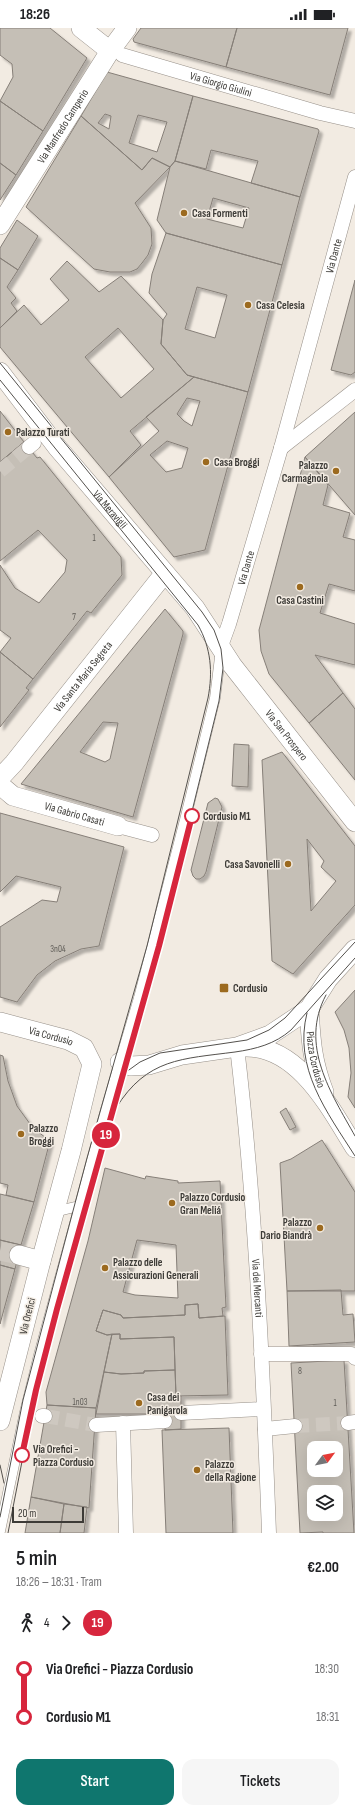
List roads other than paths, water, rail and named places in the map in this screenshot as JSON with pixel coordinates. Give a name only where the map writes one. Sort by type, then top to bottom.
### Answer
[{"type":"street","name":"Via Giorgio Giulini","points":[[81,28],[116,53],[320,113],[355,121]]},
{"type":"street","name":"Via Manfredo Camperio","points":[[0,224],[116,53],[127,28]]},
{"type":"street","name":"Via Dante","points":[[221,646],[229,624],[281,448],[355,177]]},
{"type":"street","name":"Via Meravigli","points":[[0,372],[56,447],[164,574],[195,608],[221,646]]},
{"type":"street","points":[[281,448],[355,390]]},
{"type":"street","name":"Via Santa Maria Segreta","points":[[0,778],[164,574]]},
{"type":"street","name":"Via San Prospero","points":[[221,646],[232,665],[355,822]]},
{"type":"street","name":"Via Gabrio Casati","points":[[0,785],[13,796],[152,835]]},
{"type":"street","points":[[312,1005],[334,972],[355,949]]},
{"type":"street","name":"Piazza Cordusio","points":[[237,1047],[270,1035],[312,1005]]},
{"type":"street","name":"Piazza Cordusio","points":[[312,1005],[312,1051],[315,1068],[326,1097],[340,1123]]},
{"type":"street","name":"Via Cordusio","points":[[0,1022],[68,1040],[84,1048],[92,1064],[72,1151]]},
{"type":"street","name":"Piazza Cordusio","points":[[120,1062],[131,1066],[149,1065],[182,1055],[248,1046],[262,1048],[276,1054],[293,1065],[309,1079],[340,1123]]},
{"type":"street","name":"Via dei Mercanti","points":[[237,1047],[250,1174],[265,1429],[269,1533]]},
{"type":"street","points":[[340,1123],[355,1148]]},
{"type":"street","name":"Via Orefici","points":[[0,1421],[54,1212],[72,1151]]},
{"type":"street","points":[[19,1255],[41,1261]]},
{"type":"street","points":[[261,1354],[351,1354],[355,1358]]},
{"type":"street","points":[[181,1413],[263,1409]]},
{"type":"street","points":[[96,1425],[165,1421]]},
{"type":"street","points":[[123,1424],[126,1533]]},
{"type":"street","points":[[265,1429],[295,1426]]},
{"type":"lane","name":"Via Dante","points":[[120,1062],[149,961],[215,698],[221,646]]},
{"type":"lane","name":"Via Orefici","points":[[0,1531],[25,1412],[79,1206],[120,1062]]},
{"type":"lane","points":[[54,1212],[79,1206]]},
{"type":"tunnel","points":[[0,471],[29,447]]},
{"type":"tunnel","points":[[0,1251],[19,1255]]},
{"type":"tunnel","points":[[45,1416],[96,1425]]},
{"type":"tunnel","points":[[295,1426],[348,1423]]},
{"type":"tram line","points":[[0,363],[202,612],[214,630],[221,649],[223,668],[219,701],[159,946],[84,1208],[36,1390],[8,1533]]},
{"type":"tram line","points":[[0,380],[198,625],[206,642],[210,660],[210,688],[208,698],[147,946],[87,1158],[23,1400],[0,1517]]},
{"type":"tram line","name":"19","points":[[22,1455],[36,1390],[57,1309],[84,1208],[159,946],[192,816]]},
{"type":"tram line","points":[[122,1075],[140,1062],[160,1053],[247,1040],[269,1030],[285,1018],[355,942]]},
{"type":"tram line","points":[[116,1108],[140,1079],[153,1070],[182,1060],[250,1049],[265,1045],[285,1035],[355,958]]},
{"type":"tram line","points":[[326,995],[319,1014],[316,1032],[317,1050],[321,1068],[328,1086],[355,1136]]},
{"type":"tram line","points":[[307,1013],[304,1033],[305,1052],[315,1089],[355,1156]]},
{"type":"tram line","points":[[0,1465],[4,1483]]},
{"type":"place","name":"Casa Formenti","points":[[184,213]]},
{"type":"place","name":"Casa Celesia","points":[[248,305]]},
{"type":"place","name":"Palazzo Turati","points":[[8,432]]},
{"type":"place","name":"Casa Broggi","points":[[206,462]]},
{"type":"place","name":"Palazzo Carmagnola","points":[[336,471]]},
{"type":"place","name":"Casa Castini","points":[[300,587]]},
{"type":"place","name":"Cordusio M1","points":[[192,816]]},
{"type":"place","name":"Casa Savonelli","points":[[288,864]]},
{"type":"place","name":"Cordusio","points":[[224,988]]},
{"type":"place","name":"Palazzo Broggi","points":[[21,1134]]},
{"type":"place","name":"Palazzo Cordusio Gran Meliá","points":[[172,1203]]},
{"type":"place","name":"Palazzo Dario Biandrà","points":[[320,1228]]},
{"type":"place","name":"Palazzo delle Assicurazioni Generali","points":[[105,1268]]},
{"type":"place","name":"Casa dei Panigarola","points":[[139,1403]]},
{"type":"place","name":"Via Orefici - Piazza Cordusio","points":[[22,1455]]},
{"type":"place","name":"Palazzo della Ragione","points":[[197,1470]]}]
